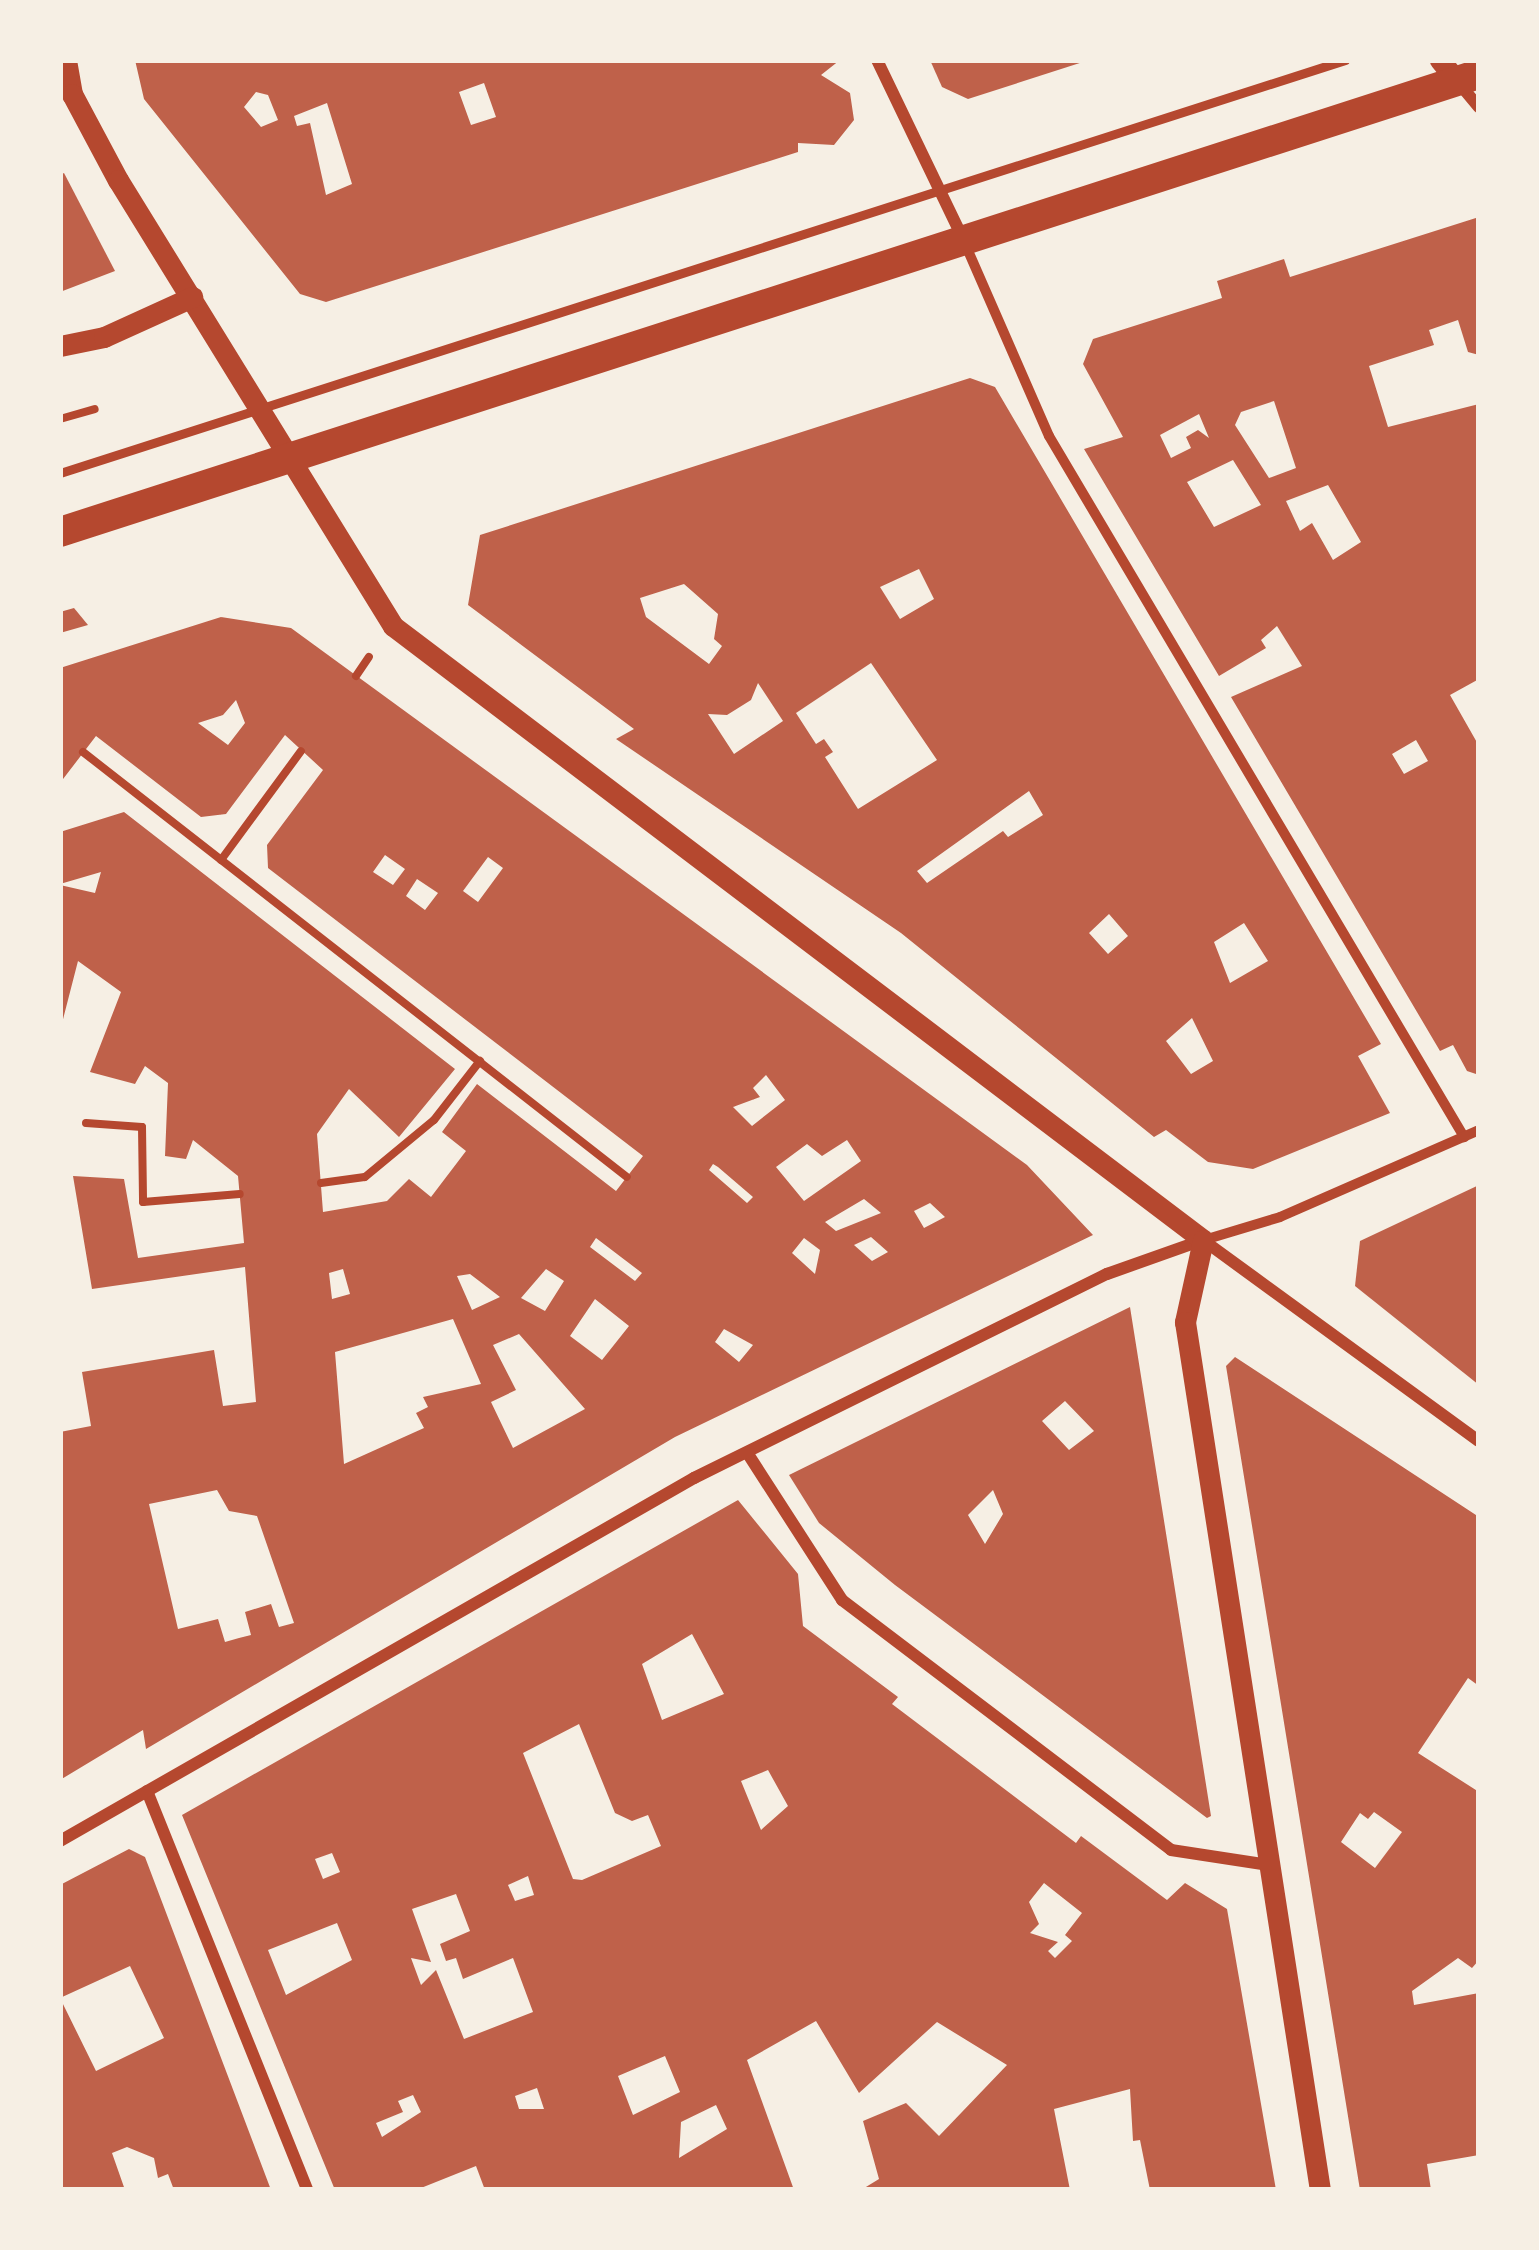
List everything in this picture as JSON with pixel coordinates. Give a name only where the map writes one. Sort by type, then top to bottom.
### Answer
[{"type":"main road","points":[[60,532],[965,243],[1459,72]]},
{"type":"street","points":[[67,60],[66,87],[258,411],[393,626],[442,670],[1479,1441]]},
{"type":"street","points":[[878,60],[1049,436],[1464,1137]]},
{"type":"street","points":[[1459,72],[1479,107]]},
{"type":"street","points":[[60,346],[104,337],[192,296]]},
{"type":"street","points":[[60,1841],[748,1454],[1107,1274],[1280,1216],[1479,1130]]},
{"type":"street","points":[[1203,1240],[1185,1322],[1320,2190]]},
{"type":"street","points":[[748,1454],[842,1600],[1171,1850],[1269,1865]]},
{"type":"street","points":[[146,1791],[307,2190]]},
{"type":"lane","points":[[60,473],[1345,60]]},
{"type":"path","points":[[60,419],[94,409]]},
{"type":"path","points":[[221,860],[301,751]]},
{"type":"path","points":[[83,752],[627,1177]]},
{"type":"path","points":[[320,1183],[365,1177],[434,1120],[480,1061]]},
{"type":"path","points":[[86,1124],[142,1127],[143,1202],[240,1194]]},
{"type":"building","points":[[135,60],[840,60],[821,75],[850,93],[854,120],[834,145],[798,143],[798,152],[326,302],[300,294],[144,99]],"holes":[[[484,83],[496,117],[471,125],[459,92]],[[256,92],[268,95],[278,120],[261,127],[244,107]],[[327,103],[352,184],[326,195],[310,123],[297,126],[294,116]]]},
{"type":"building","points":[[930,60],[1086,61],[968,99],[942,87]]},
{"type":"building","points":[[64,173],[115,271],[60,292],[60,175]]},
{"type":"building","points":[[1479,217],[1479,355],[1468,352],[1458,320],[1429,330],[1434,345],[1369,366],[1388,427],[1479,404],[1479,679],[1450,695],[1479,746],[1479,1075],[1467,1071],[1453,1045],[1440,1051],[1231,697],[1302,666],[1277,626],[1261,640],[1266,648],[1219,676],[1084,449],[1123,437],[1083,364],[1093,339],[1222,298],[1217,281],[1284,259],[1290,277]],"holes":[[[1274,401],[1296,468],[1269,478],[1235,425],[1241,412]],[[1199,414],[1209,438],[1198,430],[1186,437],[1191,448],[1171,458],[1160,435]],[[1233,460],[1261,505],[1214,527],[1187,482]],[[1328,485],[1361,542],[1333,560],[1312,523],[1300,531],[1286,501]],[[1416,740],[1428,761],[1404,774],[1392,754]]]},
{"type":"building","points":[[970,378],[995,387],[1381,1044],[1358,1056],[1390,1113],[1253,1169],[1208,1162],[1166,1130],[1154,1137],[901,933],[616,739],[634,729],[468,605],[480,535]],"holes":[[[919,569],[934,599],[900,619],[880,587]],[[684,584],[718,614],[714,639],[722,646],[709,664],[646,617],[640,598]],[[871,663],[937,760],[858,809],[825,757],[833,752],[824,739],[816,744],[796,713]],[[758,683],[783,721],[734,754],[708,714],[727,715],[751,700]],[[1029,791],[1043,815],[1008,837],[1003,831],[927,883],[917,871]],[[1109,914],[1128,936],[1108,954],[1089,933]],[[1244,923],[1268,961],[1230,983],[1214,942]],[[1192,1018],[1213,1061],[1191,1074],[1166,1041]]]},
{"type":"building","points":[[74,608],[88,625],[60,633],[60,612]]},
{"type":"building","points":[[221,617],[291,628],[1027,1165],[1093,1235],[675,1437],[146,1749],[143,1730],[60,1780],[60,1432],[91,1426],[82,1372],[214,1350],[223,1406],[256,1402],[245,1267],[92,1289],[73,1176],[124,1179],[138,1258],[244,1243],[238,1176],[193,1140],[186,1159],[165,1156],[168,1083],[145,1066],[135,1084],[90,1072],[121,992],[78,961],[60,1031],[60,885],[95,893],[101,872],[60,884],[60,832],[124,812],[455,1069],[399,1137],[349,1089],[317,1134],[323,1212],[387,1201],[409,1179],[431,1197],[466,1151],[442,1132],[477,1084],[616,1191],[643,1156],[268,868],[267,845],[323,770],[285,735],[226,814],[201,817],[96,736],[60,783],[60,668]],"holes":[[[236,700],[245,723],[228,745],[198,723],[223,715]],[[385,855],[405,869],[393,885],[373,872]],[[488,857],[503,868],[478,902],[463,891]],[[417,879],[438,893],[425,910],[406,896]],[[766,1075],[785,1100],[752,1126],[733,1107],[760,1097],[753,1088]],[[847,1140],[861,1161],[804,1201],[776,1167],[807,1144],[822,1156]],[[713,1164],[753,1197],[747,1203],[709,1170]],[[864,1199],[881,1213],[836,1231],[825,1222]],[[930,1203],[945,1217],[924,1228],[914,1211]],[[871,1237],[888,1252],[872,1261],[854,1245]],[[596,1238],[642,1273],[635,1281],[590,1247]],[[804,1238],[820,1250],[815,1274],[792,1253]],[[343,1269],[350,1294],[332,1299],[329,1273]],[[546,1269],[564,1281],[545,1311],[521,1298]],[[470,1274],[500,1297],[472,1310],[457,1276]],[[595,1299],[629,1326],[602,1360],[570,1336]],[[453,1319],[481,1384],[423,1397],[428,1407],[416,1413],[424,1428],[344,1464],[335,1352]],[[724,1329],[753,1345],[739,1362],[715,1342]],[[519,1334],[585,1409],[513,1448],[491,1402],[516,1390],[493,1345]],[[217,1490],[229,1511],[257,1516],[294,1623],[279,1627],[271,1604],[245,1612],[251,1635],[225,1642],[218,1619],[178,1629],[149,1504]]]},
{"type":"building","points":[[1479,1185],[1479,1385],[1355,1286],[1360,1241]]},
{"type":"building","points":[[1130,1307],[1211,1816],[1207,1818],[895,1585],[819,1523],[789,1475]],"holes":[[[1065,1401],[1094,1431],[1069,1450],[1042,1421]],[[993,1490],[1003,1514],[985,1544],[968,1515]]]},
{"type":"building","points":[[1235,1357],[1479,1517],[1479,1686],[1468,1678],[1418,1753],[1479,1792],[1479,1960],[1472,1968],[1458,1958],[1412,1991],[1414,2005],[1479,1993],[1479,2155],[1427,2164],[1431,2190],[1360,2190],[1226,1366]],"holes":[[[1374,1812],[1402,1832],[1375,1868],[1341,1842],[1360,1813],[1368,1819]]]},
{"type":"building","points":[[738,1500],[798,1574],[803,1626],[898,1697],[892,1704],[1076,1843],[1081,1836],[1167,1900],[1185,1883],[1227,1909],[1276,2190],[1150,2190],[1140,2140],[1133,2141],[1130,2089],[1054,2109],[1070,2190],[861,2190],[879,2179],[863,2121],[906,2103],[939,2136],[1007,2065],[937,2022],[859,2093],[816,2021],[747,2060],[794,2190],[485,2190],[476,2166],[416,2190],[335,2190],[182,1815]],"holes":[[[692,1634],[724,1694],[662,1720],[642,1664]],[[579,1724],[615,1813],[632,1821],[648,1815],[661,1846],[582,1880],[573,1879],[523,1753]],[[768,1770],[788,1806],[761,1830],[741,1781]],[[332,1853],[340,1872],[323,1879],[315,1859]],[[528,1876],[534,1895],[515,1901],[508,1885]],[[1044,1883],[1082,1913],[1065,1935],[1072,1941],[1055,1958],[1048,1951],[1058,1942],[1030,1933],[1039,1924],[1029,1902]],[[456,1894],[470,1931],[440,1944],[446,1961],[456,1958],[463,1979],[513,1958],[533,2012],[464,2039],[436,1970],[421,1985],[411,1958],[431,1962],[412,1909]],[[337,1923],[352,1960],[286,1995],[268,1950]],[[665,2056],[680,2092],[633,2115],[618,2076]],[[537,2088],[544,2109],[519,2109],[515,2096]],[[413,2095],[421,2112],[382,2137],[376,2123],[403,2112],[398,2101]],[[716,2105],[727,2129],[679,2158],[681,2122]]]},
{"type":"building","points":[[129,1849],[145,1857],[271,2190],[174,2190],[168,2174],[158,2178],[154,2158],[127,2147],[112,2153],[125,2190],[60,2190],[60,1885]],"holes":[[[130,1966],[164,2038],[96,2071],[60,1998]]]}]
